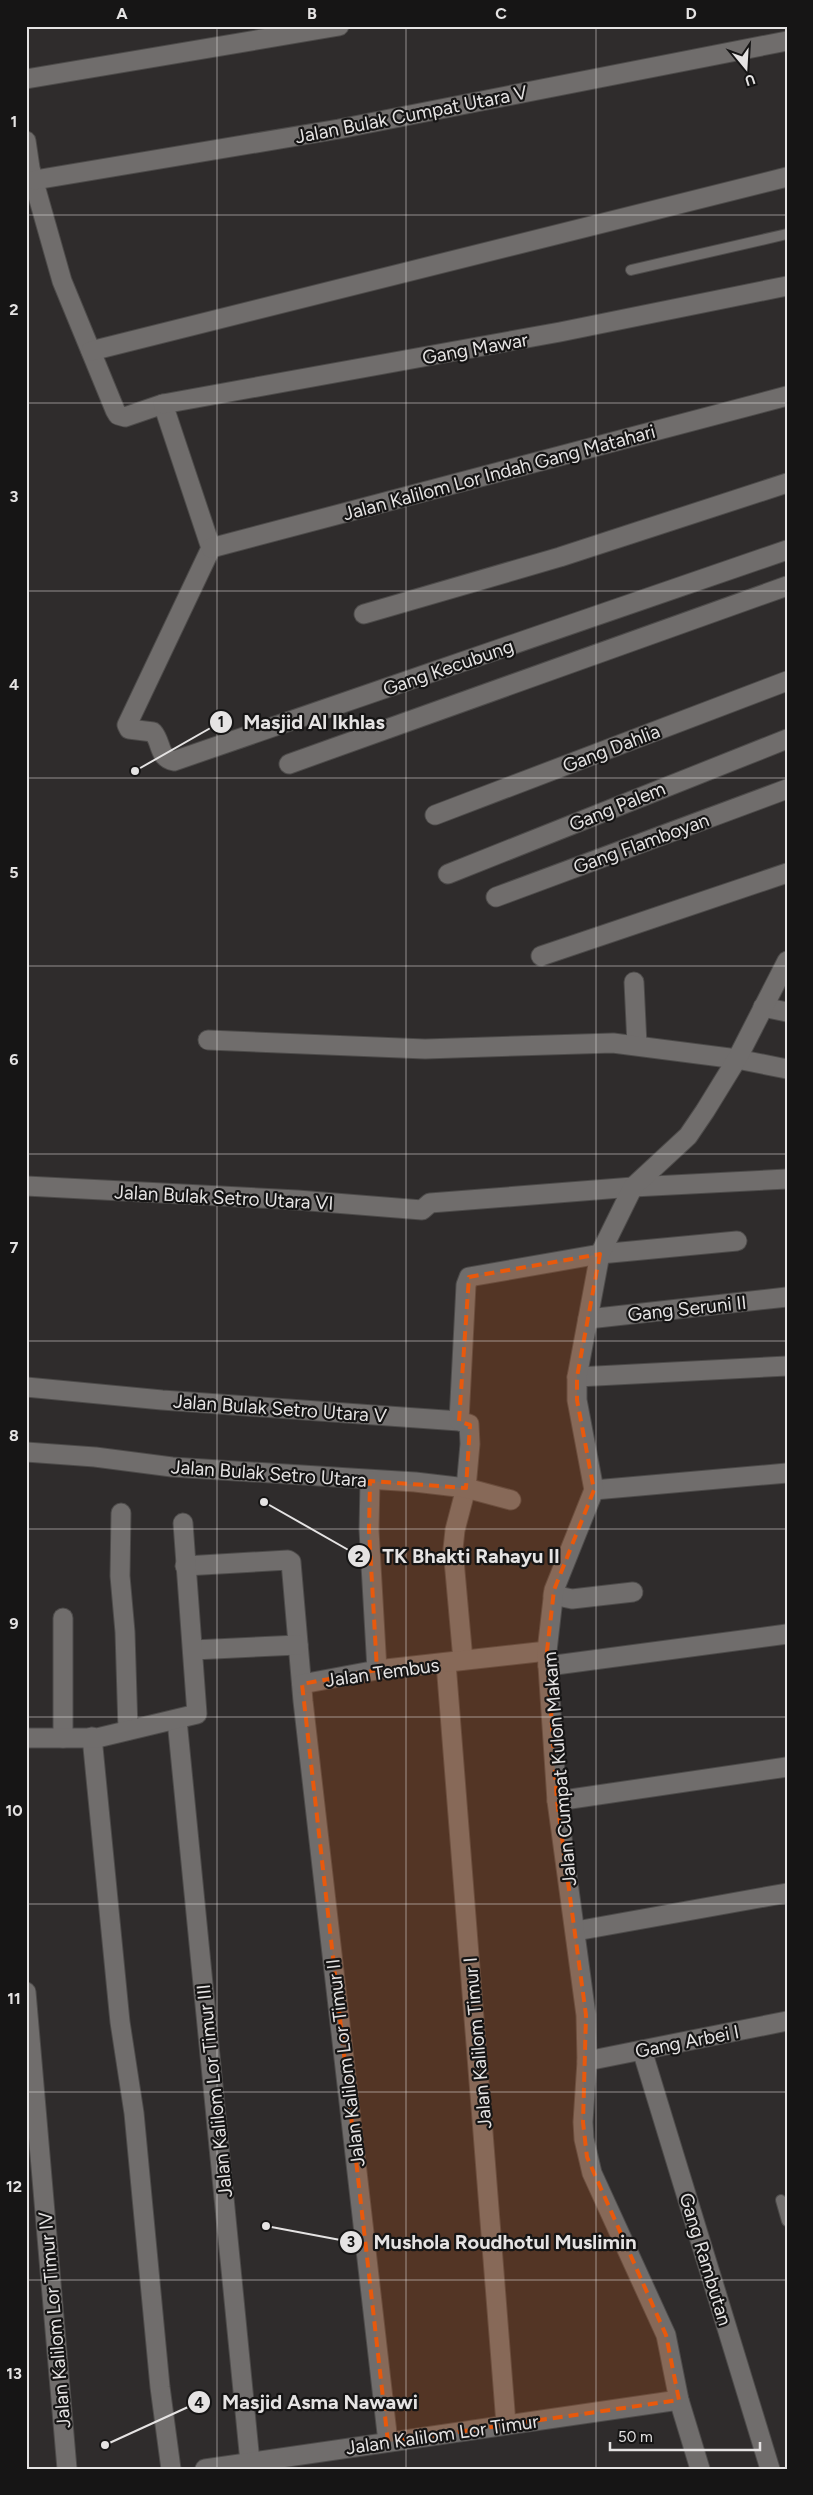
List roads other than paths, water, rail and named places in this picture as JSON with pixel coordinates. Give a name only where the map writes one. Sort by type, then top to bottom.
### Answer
[{"type":"street","points":[[26,79],[339,26]]},
{"type":"street","name":"Jalan Bulak Cumpat Utara V","points":[[35,180],[339,129],[787,41]]},
{"type":"street","points":[[26,141],[30,168],[35,180],[62,282],[90,351],[787,177]]},
{"type":"street","name":"Gang Mawar","points":[[90,351],[118,415],[125,417],[163,404],[560,332],[787,286]]},
{"type":"street","name":"Jalan Kalilom Lor Indah Gang Matahari","points":[[211,548],[787,396]]},
{"type":"street","points":[[163,404],[211,548]]},
{"type":"street","points":[[364,614],[560,557],[787,483]]},
{"type":"street","name":"Gang Kecubung","points":[[211,548],[127,725],[129,729],[153,732],[162,754],[167,760],[174,762],[787,550]]},
{"type":"street","points":[[288,764],[787,586]]},
{"type":"street","name":"Gang Dahlia","points":[[435,815],[787,681]]},
{"type":"street","name":"Gang Palem","points":[[448,874],[787,738]]},
{"type":"street","name":"Gang Flamboyan","points":[[496,897],[787,789]]},
{"type":"street","points":[[541,956],[787,873]]},
{"type":"street","points":[[787,961],[738,1059],[688,1136],[633,1187],[600,1254],[577,1377],[577,1400],[594,1490],[787,1473]]},
{"type":"street","points":[[634,982],[636,1045]]},
{"type":"street","points":[[764,1007],[787,1012]]},
{"type":"street","points":[[208,1040],[425,1049],[613,1043],[738,1059],[787,1069]]},
{"type":"street","name":"Jalan Bulak Setro Utara VI","points":[[26,1186],[426,1207],[633,1187],[787,1179]]},
{"type":"street","points":[[466,1488],[470,1428],[468,1424],[459,1421],[466,1285],[469,1277],[600,1254],[738,1241]]},
{"type":"street","name":"Gang Seruni II","points":[[588,1319],[787,1296]]},
{"type":"street","points":[[577,1377],[787,1366]]},
{"type":"street","name":"Jalan Bulak Setro Utara V","points":[[26,1387],[162,1400],[459,1421]]},
{"type":"street","name":"Jalan Bulak Setro Utara","points":[[26,1452],[95,1457],[172,1467],[415,1482],[466,1488],[511,1500]]},
{"type":"street","points":[[370,1480],[369,1530],[377,1670]]},
{"type":"street","name":"Jalan Kalilom Timur I","points":[[466,1488],[455,1530],[453,1549],[454,1661],[506,2424]]},
{"type":"street","name":"Jalan Cumpat Kulon Makam","points":[[594,1490],[553,1595],[548,1658],[557,1801],[586,2014],[588,2061],[583,2122],[589,2165],[666,2335],[679,2400],[700,2469]]},
{"type":"street","points":[[121,1513],[120,1576],[125,1632],[128,1730]]},
{"type":"street","points":[[26,1738],[114,1735],[197,1714],[183,1523]]},
{"type":"street","name":"Jalan Kalilom Lor Timur II","points":[[185,1566],[290,1561],[302,1684],[388,2442]]},
{"type":"street","points":[[553,1595],[572,1599],[633,1592]]},
{"type":"street","points":[[63,1618],[63,1738]]},
{"type":"street","name":"Jalan Tembus","points":[[302,1684],[377,1670],[454,1661],[548,1658],[787,1634]]},
{"type":"street","points":[[193,1650],[298,1645]]},
{"type":"street","name":"Jalan Kalilom Lor Timur III","points":[[177,1720],[250,2462]]},
{"type":"street","points":[[92,1737],[120,2022],[134,2114],[160,2387],[171,2469]]},
{"type":"street","points":[[557,1801],[787,1767]]},
{"type":"street","points":[[576,1931],[787,1894]]},
{"type":"street","name":"Jalan Kalilom Lor Timur IV","points":[[26,1992],[67,2469]]},
{"type":"street","name":"Gang Arbei I","points":[[588,2061],[787,2021]]},
{"type":"street","name":"Gang Rambutan","points":[[642,2050],[770,2469]]},
{"type":"street","name":"Jalan Kalilom Lor Timur","points":[[206,2469],[679,2400]]},
{"type":"lane","points":[[631,270],[787,234]]},
{"type":"lane","points":[[780,2200],[787,2221]]},
{"type":"place","name":"Masjid Al Ikhlas","points":[[135,771]]},
{"type":"place","name":"TK Bhakti Rahayu II","points":[[264,1502]]},
{"type":"place","name":"Mushola Roudhotul Muslimin","points":[[266,2226]]},
{"type":"place","name":"Masjid Asma Nawawi","points":[[105,2445]]}]
